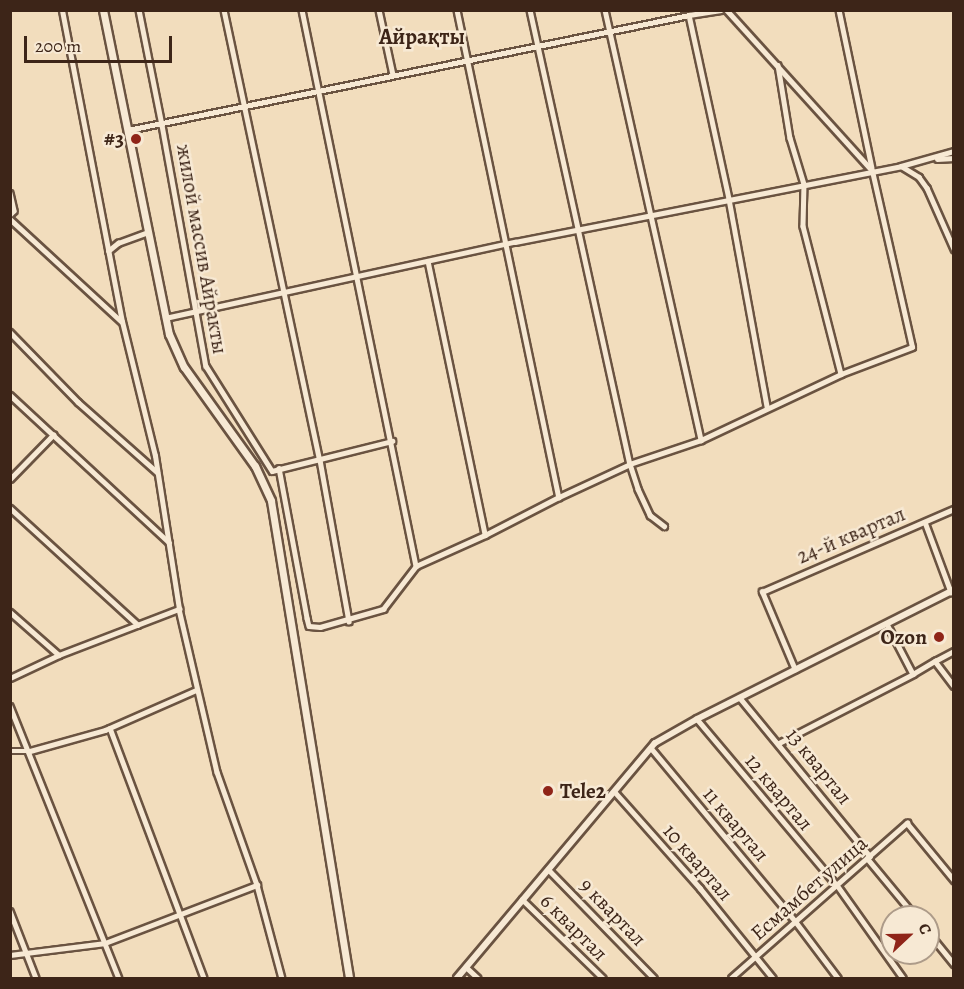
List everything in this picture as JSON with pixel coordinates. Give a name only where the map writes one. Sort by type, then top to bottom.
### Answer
[{"type":"main road","points":[[104,10],[169,334],[184,367],[260,478],[271,501],[349,978]]},
{"type":"street","points":[[62,10],[122,322],[142,399],[157,472],[179,609],[196,690],[217,772],[256,885],[282,978]]},
{"type":"street","name":"жилой массив Айракты","points":[[139,10],[206,366],[272,471]]},
{"type":"street","points":[[224,10],[320,460],[349,621]]},
{"type":"street","points":[[302,10],[416,566]]},
{"type":"street","points":[[379,10],[393,75]]},
{"type":"street","points":[[457,10],[559,497]]},
{"type":"street","points":[[530,10],[630,464],[650,515],[664,526]]},
{"type":"street","points":[[605,10],[701,440]]},
{"type":"street","points":[[128,130],[162,125],[537,45],[610,33],[721,10]]},
{"type":"street","points":[[726,10],[872,171]]},
{"type":"street","points":[[279,468],[309,626],[320,627],[349,621],[383,609],[416,566],[485,535],[559,497],[630,464],[701,440],[841,374],[912,347],[872,171],[839,10]]},
{"type":"street","points":[[689,15],[729,200],[767,407]]},
{"type":"street","points":[[778,65],[790,138],[804,184],[803,226],[841,374]]},
{"type":"street","points":[[165,318],[506,244],[901,166],[954,151]]},
{"type":"street","points":[[931,159],[954,158]]},
{"type":"street","points":[[901,166],[919,177],[927,188],[954,249]]},
{"type":"street","points":[[10,193],[14,211],[10,217],[122,322]]},
{"type":"street","points":[[108,251],[118,243],[148,232]]},
{"type":"street","points":[[428,261],[485,535]]},
{"type":"street","points":[[10,332],[78,402],[157,472]]},
{"type":"street","points":[[10,395],[169,542]]},
{"type":"street","points":[[10,479],[52,435]]},
{"type":"street","points":[[260,478],[279,468],[392,441]]},
{"type":"street","points":[[10,508],[138,625]]},
{"type":"street","name":"24-й квартал","points":[[795,670],[762,592],[954,509]]},
{"type":"street","points":[[457,978],[613,790],[651,748],[697,719],[952,591],[925,522]]},
{"type":"street","points":[[10,678],[59,655],[179,609]]},
{"type":"street","points":[[10,612],[59,655]]},
{"type":"street","points":[[887,624],[913,674]]},
{"type":"street","points":[[779,743],[954,651]]},
{"type":"street","points":[[934,661],[954,686]]},
{"type":"street","points":[[10,751],[30,751],[110,728],[196,690]]},
{"type":"street","name":"13 квартал","points":[[740,698],[779,743],[907,905]]},
{"type":"street","points":[[10,706],[30,751],[119,978]]},
{"type":"street","name":"12 квартал","points":[[697,719],[837,885],[903,978]]},
{"type":"street","points":[[110,728],[204,978]]},
{"type":"street","name":"11 квартал","points":[[651,748],[796,922],[838,978]]},
{"type":"street","name":"10 квартал","points":[[613,790],[700,888],[773,978]]},
{"type":"street","name":"Есмамбет улица","points":[[731,978],[907,823],[954,880]]},
{"type":"street","name":"9 квартал","points":[[548,869],[654,978]]},
{"type":"street","points":[[10,955],[105,942],[256,885]]},
{"type":"street","name":"6 квартал","points":[[522,899],[603,978]]},
{"type":"street","points":[[10,911],[36,978]]},
{"type":"street","points":[[940,947],[954,964]]},
{"type":"street","points":[[466,967],[478,978]]},
{"type":"place","name":"#3","points":[[136,139]]},
{"type":"place","name":"Ozon","points":[[939,637]]},
{"type":"place","name":"Tele2","points":[[548,791]]},
{"type":"district","name":"Айрақты","points":[[422,38]]}]
